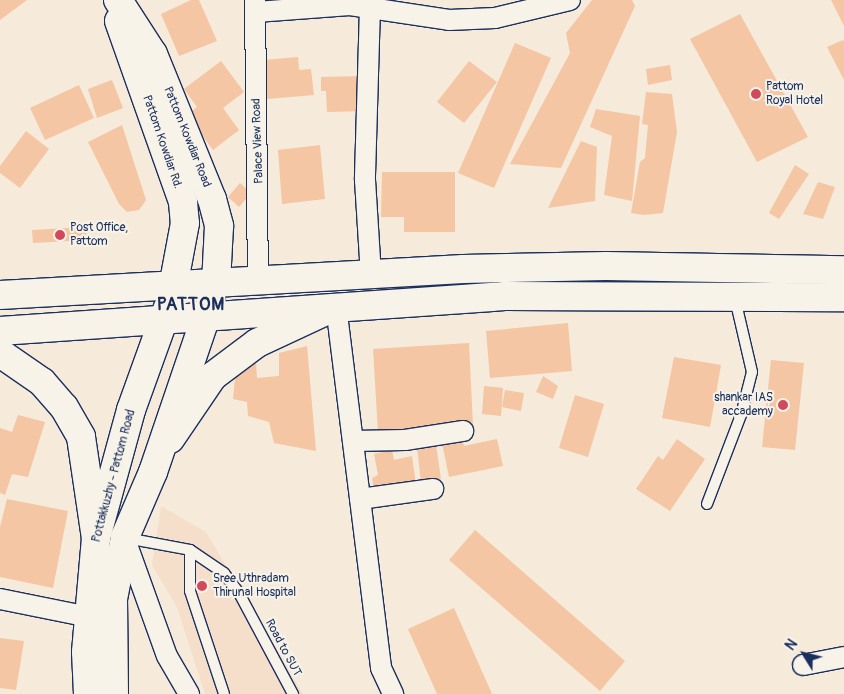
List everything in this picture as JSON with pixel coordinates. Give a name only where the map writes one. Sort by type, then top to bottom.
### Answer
[{"type":"main road","name":"Pattom Kowdiar Rd.","points":[[112,0],[183,202],[185,223],[173,287]]},
{"type":"main road","name":"Pattom Kowdiar Road","points":[[118,0],[154,54],[212,199],[219,226],[216,284],[153,472]]},
{"type":"main road","points":[[0,295],[371,275],[606,266],[844,270]]},
{"type":"main road","points":[[163,323],[173,287]]},
{"type":"main road","points":[[0,331],[163,323],[336,306],[505,296],[844,297]]},
{"type":"main road","points":[[114,694],[113,598],[124,537],[177,424],[213,376],[257,342],[336,306]]},
{"type":"main road","name":"Pottakkuzhy - Pattom Road","points":[[88,694],[89,617],[96,538],[131,410],[163,323]]},
{"type":"main road","points":[[0,352],[42,382],[64,407],[80,437],[96,538]]},
{"type":"street","points":[[255,6],[314,5],[370,7],[449,20],[486,19],[570,0]]},
{"type":"street","name":"Palace View Road","points":[[255,6],[258,282]]},
{"type":"street","points":[[370,7],[365,180],[371,275]]},
{"type":"street","points":[[336,306],[381,668],[393,694]]},
{"type":"street","points":[[353,441],[405,440],[463,431]]},
{"type":"street","points":[[360,499],[433,489]]},
{"type":"street","points":[[124,537],[167,656],[189,694]]},
{"type":"street","points":[[0,599],[89,617]]},
{"type":"street","points":[[803,664],[844,657]]},
{"type":"lane","points":[[707,504],[741,415],[752,372],[735,296]]},
{"type":"lane","points":[[124,537],[190,550],[190,591],[224,694]]},
{"type":"lane","name":"Road to SUT","points":[[190,550],[224,574],[239,593],[293,694]]},
{"type":"shaded area","name":"Sree Uthradam Thirunal Hospital","points":[[161,506],[206,532],[303,694],[205,694],[177,607],[152,565]]},
{"type":"building","points":[[0,0],[27,0],[0,20]]},
{"type":"building","points":[[191,0],[199,0],[217,41],[179,56],[161,14]]},
{"type":"building","points":[[592,0],[632,0],[635,6],[561,168],[510,164],[570,53],[566,33]]},
{"type":"building","points":[[831,0],[844,0],[844,26]]},
{"type":"building","name":"Pattom Royal Hotel","points":[[740,14],[808,137],[757,162],[690,39]]},
{"type":"building","points":[[843,40],[844,42],[844,80],[827,47]]},
{"type":"building","points":[[515,43],[551,58],[494,188],[458,173]]},
{"type":"building","points":[[298,57],[299,70],[311,69],[314,95],[267,99],[264,60]]},
{"type":"building","points":[[221,61],[244,92],[223,108],[239,130],[213,150],[187,115],[197,107],[184,89]]},
{"type":"building","points":[[469,61],[497,82],[464,123],[437,102]]},
{"type":"building","points":[[670,65],[672,80],[648,85],[646,69]]},
{"type":"building","points":[[365,76],[366,111],[327,112],[326,91],[321,91],[321,77]]},
{"type":"building","points":[[112,80],[123,108],[97,118],[88,89]]},
{"type":"building","points":[[79,85],[94,118],[45,140],[30,108]]},
{"type":"building","points":[[646,92],[672,94],[677,132],[663,213],[644,215],[631,213],[640,162],[645,158],[648,125],[642,124]]},
{"type":"building","points":[[596,109],[640,116],[632,201],[604,195],[612,136],[590,127]]},
{"type":"building","points":[[122,125],[146,200],[139,210],[127,212],[119,204],[88,142]]},
{"type":"building","points":[[26,131],[49,149],[20,188],[0,173],[0,166]]},
{"type":"building","points":[[581,141],[597,147],[595,201],[548,208]]},
{"type":"building","points":[[320,145],[325,199],[282,204],[278,150]]},
{"type":"building","points":[[795,165],[809,174],[779,219],[769,213]]},
{"type":"building","points":[[382,172],[455,172],[455,232],[404,232],[404,217],[381,217]]},
{"type":"building","points":[[818,182],[835,187],[823,219],[803,214]]},
{"type":"building","points":[[240,183],[251,193],[239,207],[228,197]]},
{"type":"building","name":"Post Office, Pattom","points":[[86,227],[87,240],[33,243],[32,230]]},
{"type":"building","points":[[568,323],[572,371],[490,378],[486,331]]},
{"type":"building","points":[[469,343],[473,426],[378,432],[373,349]]},
{"type":"building","points":[[307,346],[316,451],[274,443],[269,422],[248,416],[247,402],[233,399],[236,369],[256,363],[257,378],[279,376],[279,353]]},
{"type":"building","points":[[674,357],[721,365],[710,427],[662,418]]},
{"type":"building","name":"shankar IAS accademy","points":[[771,360],[804,363],[795,450],[762,447]]},
{"type":"building","points":[[543,376],[558,386],[553,399],[536,392]]},
{"type":"building","points":[[484,386],[503,388],[501,416],[482,414]]},
{"type":"building","points":[[505,390],[524,393],[521,411],[502,407]]},
{"type":"building","points":[[575,395],[604,404],[588,457],[559,448]]},
{"type":"building","points":[[18,415],[45,422],[28,477],[12,474],[5,495],[0,493],[0,428],[12,432]]},
{"type":"building","points":[[462,438],[464,446],[497,439],[503,466],[449,477],[442,443]]},
{"type":"building","points":[[677,439],[705,459],[670,511],[636,489],[658,456],[663,460]]},
{"type":"building","points":[[436,445],[441,479],[421,482],[417,447]]},
{"type":"building","points":[[392,450],[394,460],[412,456],[416,484],[374,490],[372,478],[378,475],[374,454]]},
{"type":"building","points":[[7,499],[68,511],[53,588],[0,577],[0,527]]},
{"type":"building","points":[[475,530],[625,661],[600,691],[449,560]]},
{"type":"building","points":[[454,608],[492,694],[437,694],[408,629]]},
{"type":"building","points":[[0,638],[24,641],[16,690],[0,688]]},
{"type":"place","name":"Pattom Royal Hotel","points":[[756,94]]},
{"type":"place","name":"Post Office, Pattom","points":[[60,235]]},
{"type":"place","name":"shankar IAS accademy","points":[[783,405]]},
{"type":"place","name":"Sree Uthradam Thirunal Hospital","points":[[202,586]]},
{"type":"district","name":"PATTOM","points":[[191,305]]}]
